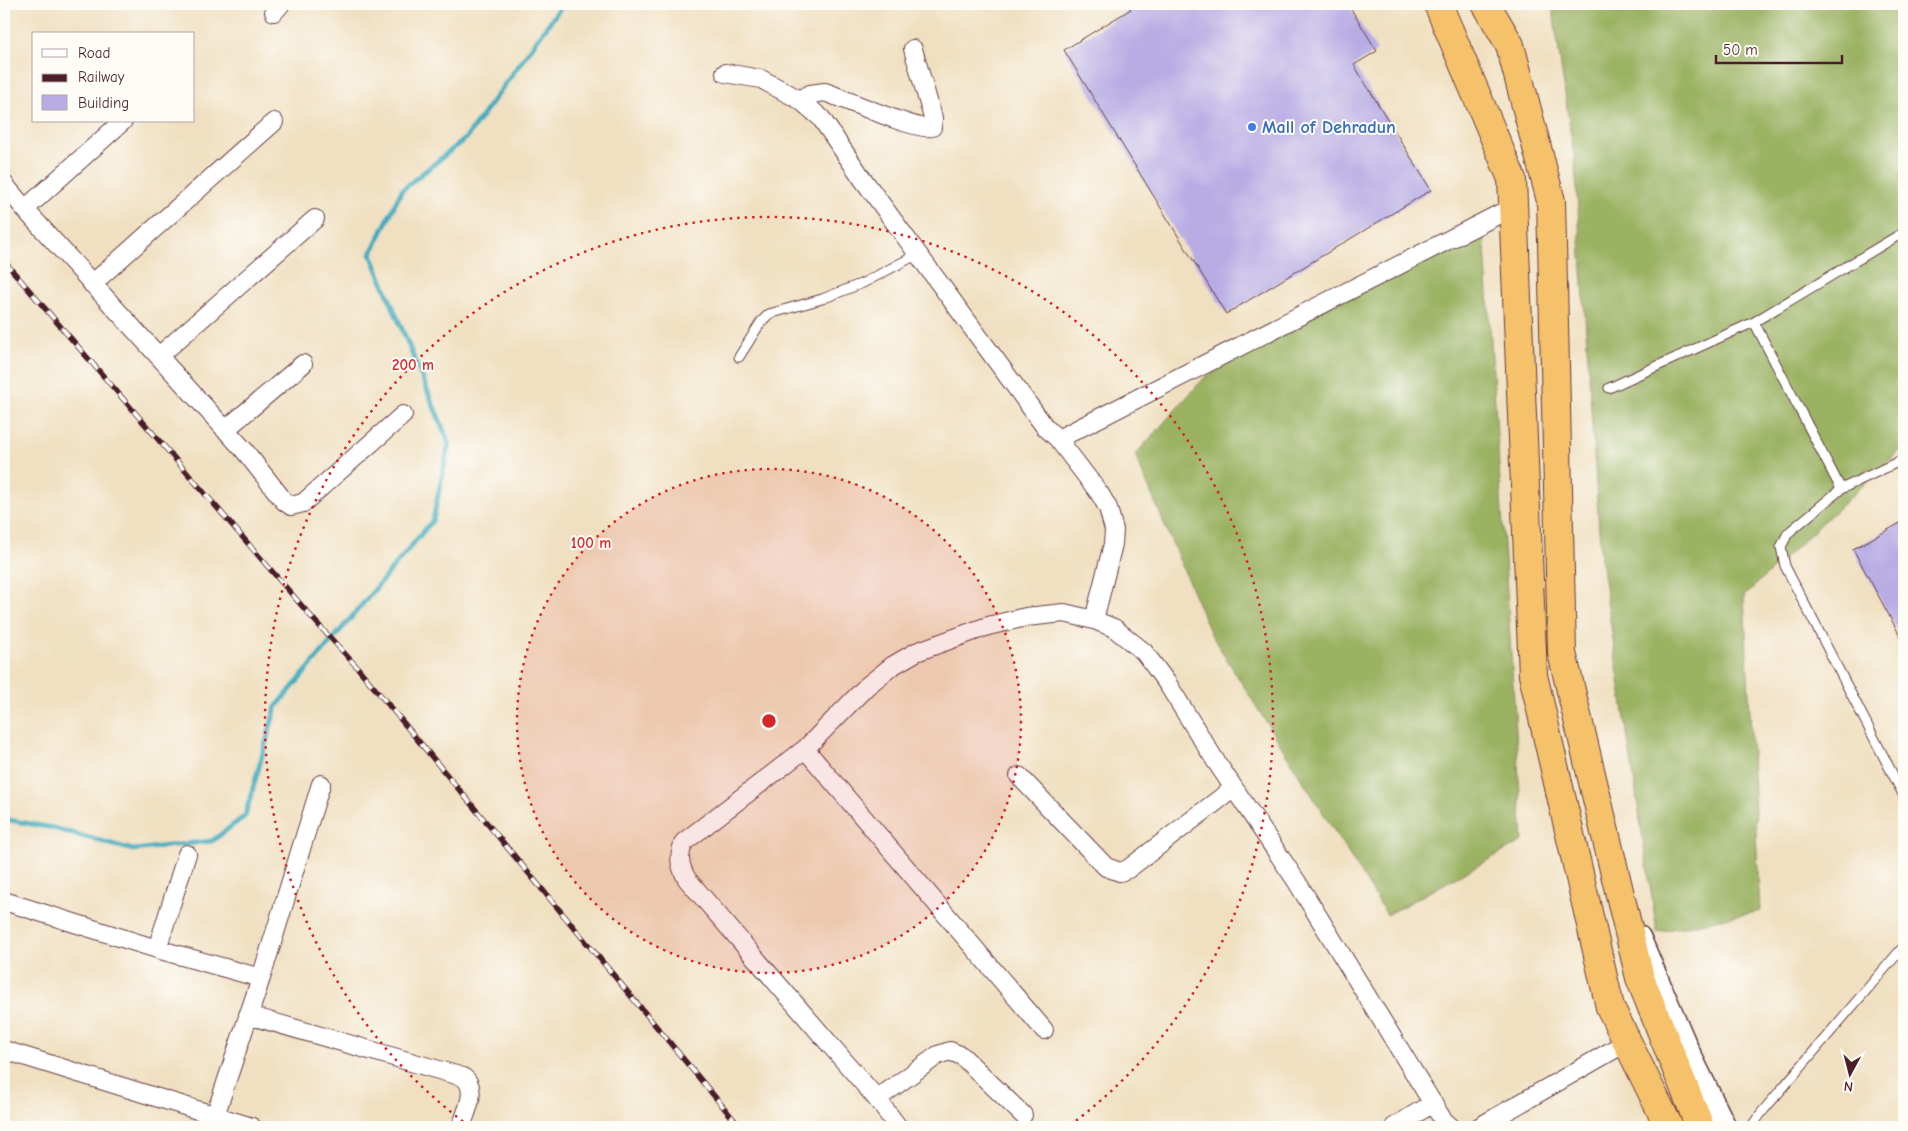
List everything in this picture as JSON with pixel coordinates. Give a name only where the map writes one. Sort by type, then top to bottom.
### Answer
[{"type":"highway","points":[[1438,4],[1512,179],[1533,675],[1610,1007],[1669,1127]]},
{"type":"highway","points":[[1486,4],[1510,45],[1551,201],[1562,653],[1640,978],[1700,1127]]},
{"type":"street","points":[[800,100],[810,94],[825,92],[912,125],[932,127],[933,118],[913,49]]},
{"type":"street","points":[[725,73],[760,79],[800,100],[820,118],[1045,427],[1058,438],[1100,494],[1108,508],[1114,530],[1113,544],[1094,620]]},
{"type":"street","points":[[25,209],[122,122]]},
{"type":"street","points":[[92,284],[274,122]]},
{"type":"street","points":[[4,184],[225,430],[284,501],[291,506],[303,503],[403,415]]},
{"type":"street","points":[[1058,438],[1513,207]]},
{"type":"street","points":[[159,356],[315,219]]},
{"type":"street","points":[[225,430],[303,364]]},
{"type":"street","points":[[898,1127],[877,1099],[686,879],[680,868],[679,853],[684,842],[805,749],[867,686],[892,666],[916,652],[988,626],[1026,617],[1064,613],[1094,620],[1114,628],[1144,652],[1297,882],[1443,1120],[1451,1127]]},
{"type":"street","points":[[805,749],[1044,1030]]},
{"type":"street","points":[[1019,776],[1106,867],[1120,872],[1128,869],[1234,788]]},
{"type":"street","points":[[215,1116],[261,978],[321,784]]},
{"type":"street","points":[[157,948],[187,854]]},
{"type":"street","points":[[1616,876],[1641,942],[1688,1051],[1725,1127]]},
{"type":"street","points":[[4,901],[261,978]]},
{"type":"street","points":[[248,1015],[463,1077],[468,1081],[470,1098],[461,1127]]},
{"type":"street","points":[[1479,1127],[1627,1042]]},
{"type":"street","points":[[4,1050],[252,1127]]},
{"type":"street","points":[[877,1099],[938,1054],[950,1051],[962,1056],[1023,1115]]},
{"type":"street","points":[[1394,1127],[1433,1103]]},
{"type":"lane","points":[[1609,388],[1754,322],[1904,232]]},
{"type":"lane","points":[[739,357],[761,322],[770,314],[822,299],[863,283],[918,254]]},
{"type":"lane","points":[[1754,322],[1841,489]]},
{"type":"lane","points":[[1904,459],[1841,489],[1788,533],[1781,547],[1781,556],[1789,574],[1904,796]]},
{"type":"lane","points":[[1751,1127],[1904,946]]},
{"type":"green space","points":[[1552,4],[1904,4],[1904,447],[1744,596],[1760,911],[1657,932],[1601,560],[1575,163]]},
{"type":"green space","points":[[1483,216],[1523,841],[1387,915],[1211,634],[1135,455],[1204,378]]},
{"type":"building","name":"Mall of Dehradun","points":[[1127,4],[1348,4],[1377,51],[1354,65],[1431,190],[1226,314],[1064,50],[1131,9]]},
{"type":"building","points":[[1904,521],[1904,643],[1853,549]]},
{"type":"waterway","points":[[4,819],[53,828],[133,850],[212,841],[245,816],[276,707],[433,520],[449,443],[371,254],[402,190],[466,138],[563,4]]},
{"type":"railway","points":[[4,261],[315,621],[357,667],[740,1127]]},
{"type":"place","name":"Mall of Dehradun","points":[[1252,127]]}]
